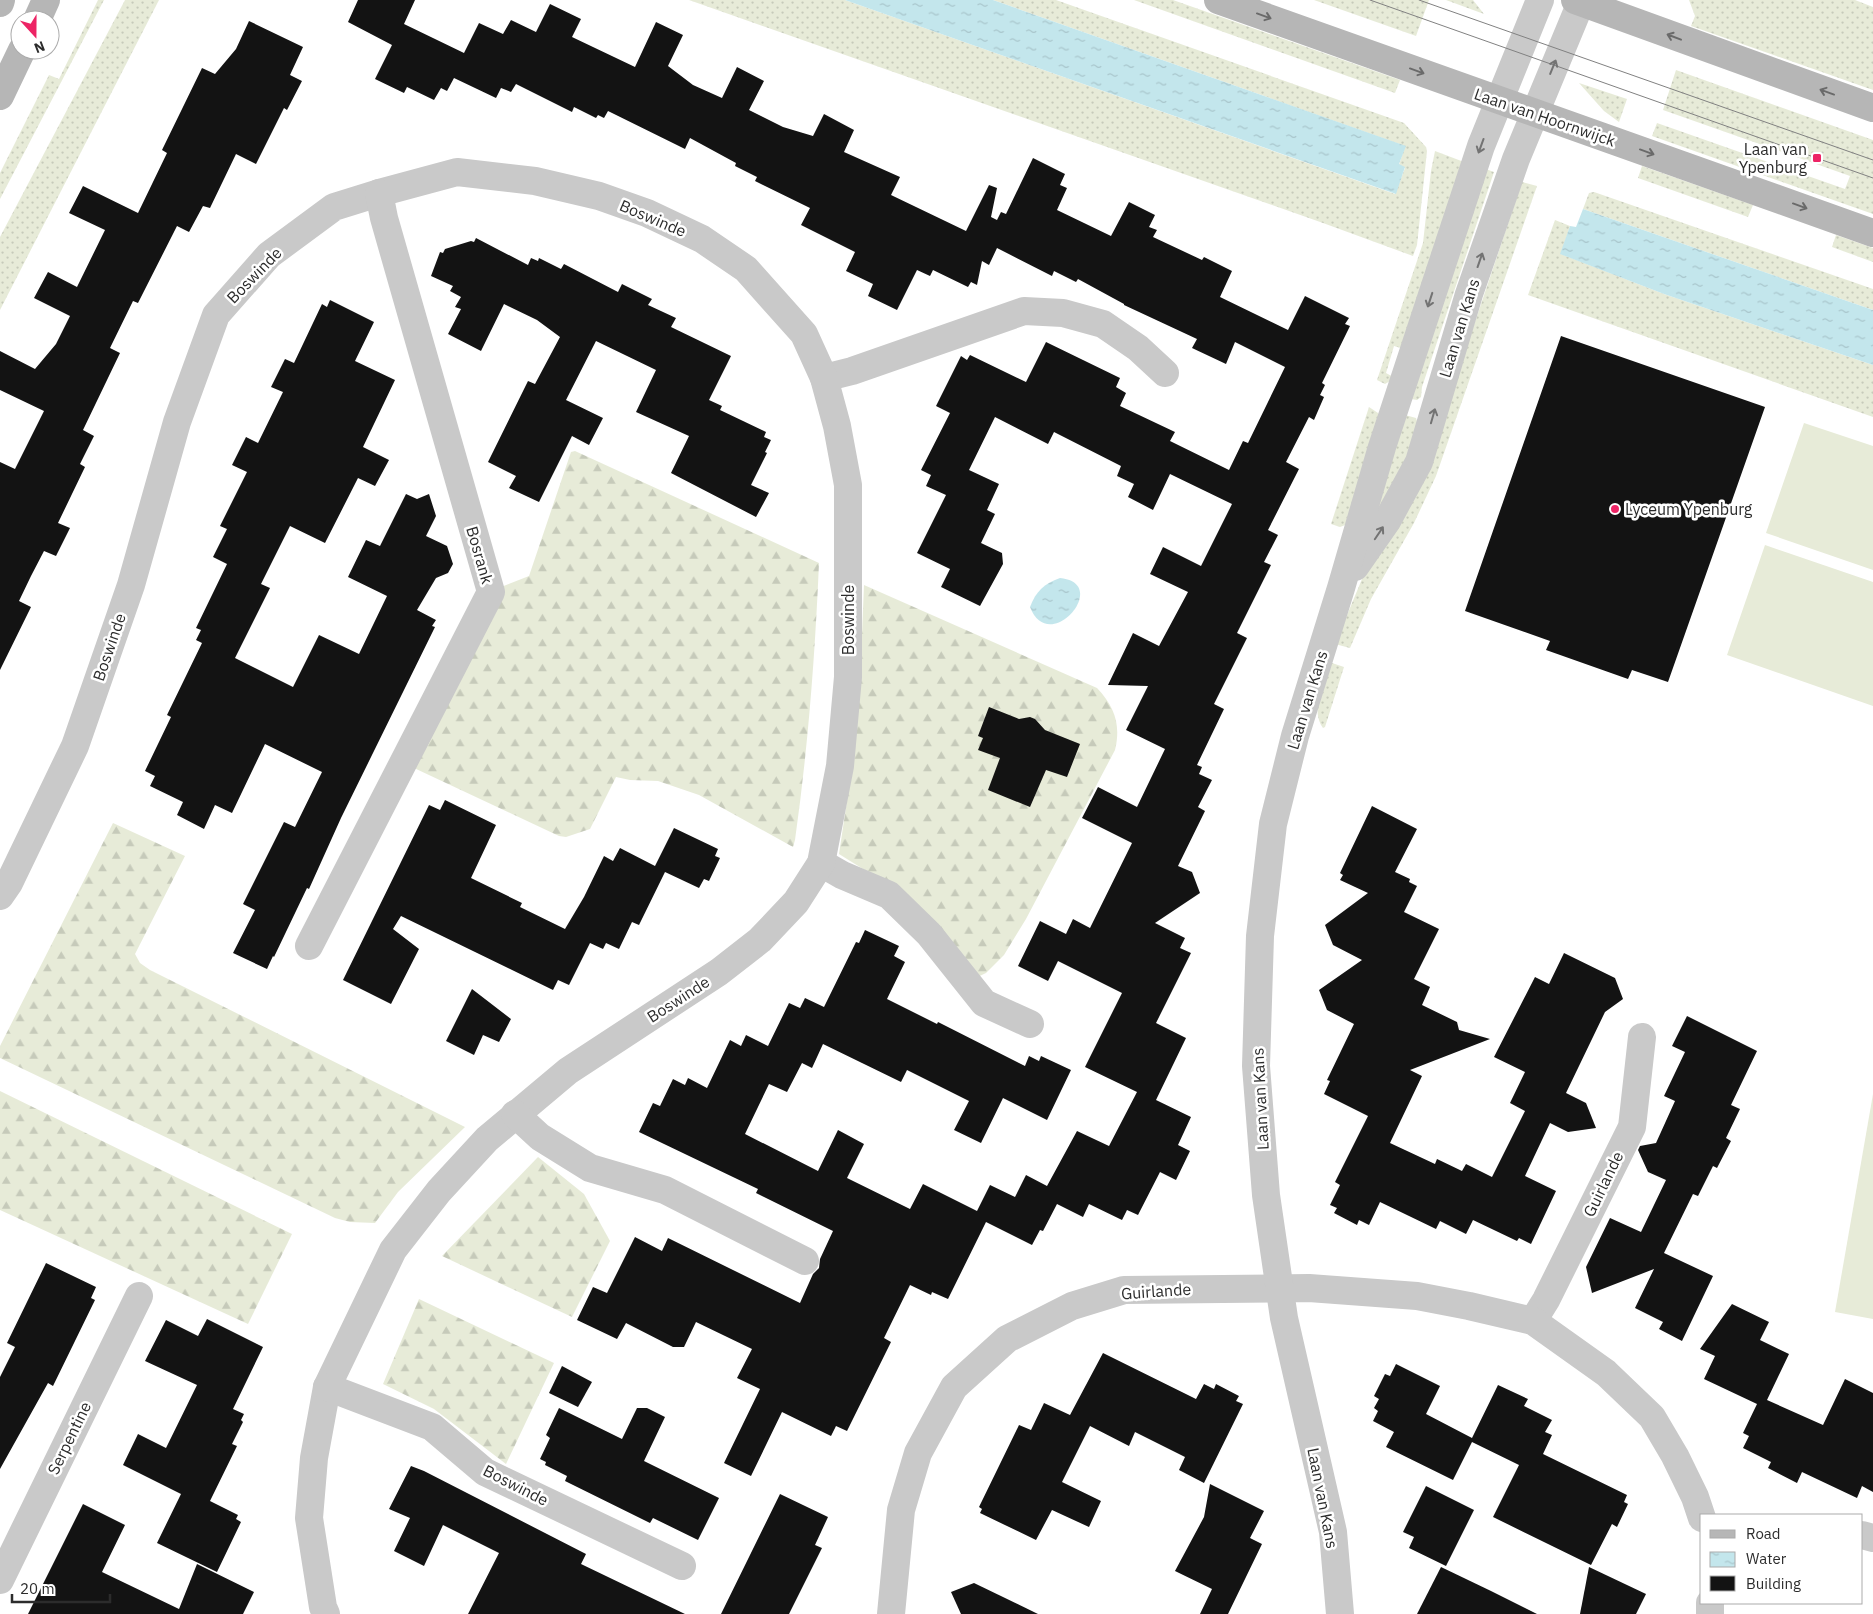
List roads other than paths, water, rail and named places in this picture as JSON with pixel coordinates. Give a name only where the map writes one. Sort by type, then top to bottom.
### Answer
[{"type":"main road","name":"Laan van Hoornwijck","points":[[1218,0],[1873,233]]},
{"type":"main road","points":[[1579,1],[1873,108]]},
{"type":"main road","points":[[0,96],[17,60]]},
{"type":"street","name":"Laan van Kans","points":[[1340,1614],[1333,1532],[1284,1318],[1266,1194],[1256,1066],[1260,936],[1273,824],[1295,736],[1385,438],[1480,146],[1540,0]]},
{"type":"street","name":"Laan van Kans","points":[[1341,588],[1386,521],[1419,462],[1469,294],[1513,167],[1579,1]]},
{"type":"street","name":"Boswinde","points":[[0,896],[9,883],[75,746],[131,585],[178,422],[216,315],[268,255],[334,207],[457,172],[534,181],[599,196],[647,213],[702,239],[746,269],[804,334],[824,378],[837,426],[848,485],[848,677],[840,766],[821,863],[796,902],[760,940],[719,972],[568,1071],[487,1139],[440,1191],[393,1250],[327,1387],[314,1458],[310,1518],[323,1607],[326,1614]]},
{"type":"street","name":"Bosrank","points":[[309,946],[491,592],[384,218],[379,193]]},
{"type":"street","points":[[824,378],[852,371],[1024,311],[1063,313],[1103,324],[1138,348],[1165,373]]},
{"type":"street","points":[[821,863],[842,875],[889,895],[930,934],[984,1003],[1030,1024]]},
{"type":"street","name":"Guirlande","points":[[1533,1321],[1546,1300],[1632,1127],[1642,1037]]},
{"type":"street","points":[[515,1114],[540,1137],[590,1168],[664,1190],[804,1261]]},
{"type":"street","name":"Guirlande","points":[[891,1614],[900,1510],[918,1453],[954,1387],[1007,1339],[1072,1306],[1124,1290],[1249,1287],[1309,1288],[1417,1296],[1533,1321],[1606,1373],[1652,1417],[1679,1464],[1695,1497],[1701,1514]]},
{"type":"street","name":"Serpentine","points":[[0,1580],[138,1296]]},
{"type":"street","name":"Boswinde","points":[[327,1387],[432,1427],[485,1472],[682,1566]]},
{"type":"water","points":[[845,0],[993,0],[1406,146],[1399,164],[1405,167],[1396,194]]},
{"type":"water","points":[[1583,209],[1873,310],[1873,365],[1664,294],[1560,254],[1570,226],[1576,227]]},
{"type":"water","points":[[1060,578],[1074,583],[1080,592],[1078,603],[1072,613],[1062,621],[1050,624],[1039,620],[1030,607],[1041,589]]},
{"type":"tram line","points":[[1370,0],[1873,178]]},
{"type":"tram line","points":[[1419,0],[1873,160]]},
{"type":"place","name":"Laan van Ypenburg","points":[[1817,158]]},
{"type":"place","name":"Lyceum Ypenburg","points":[[1615,509]]}]
